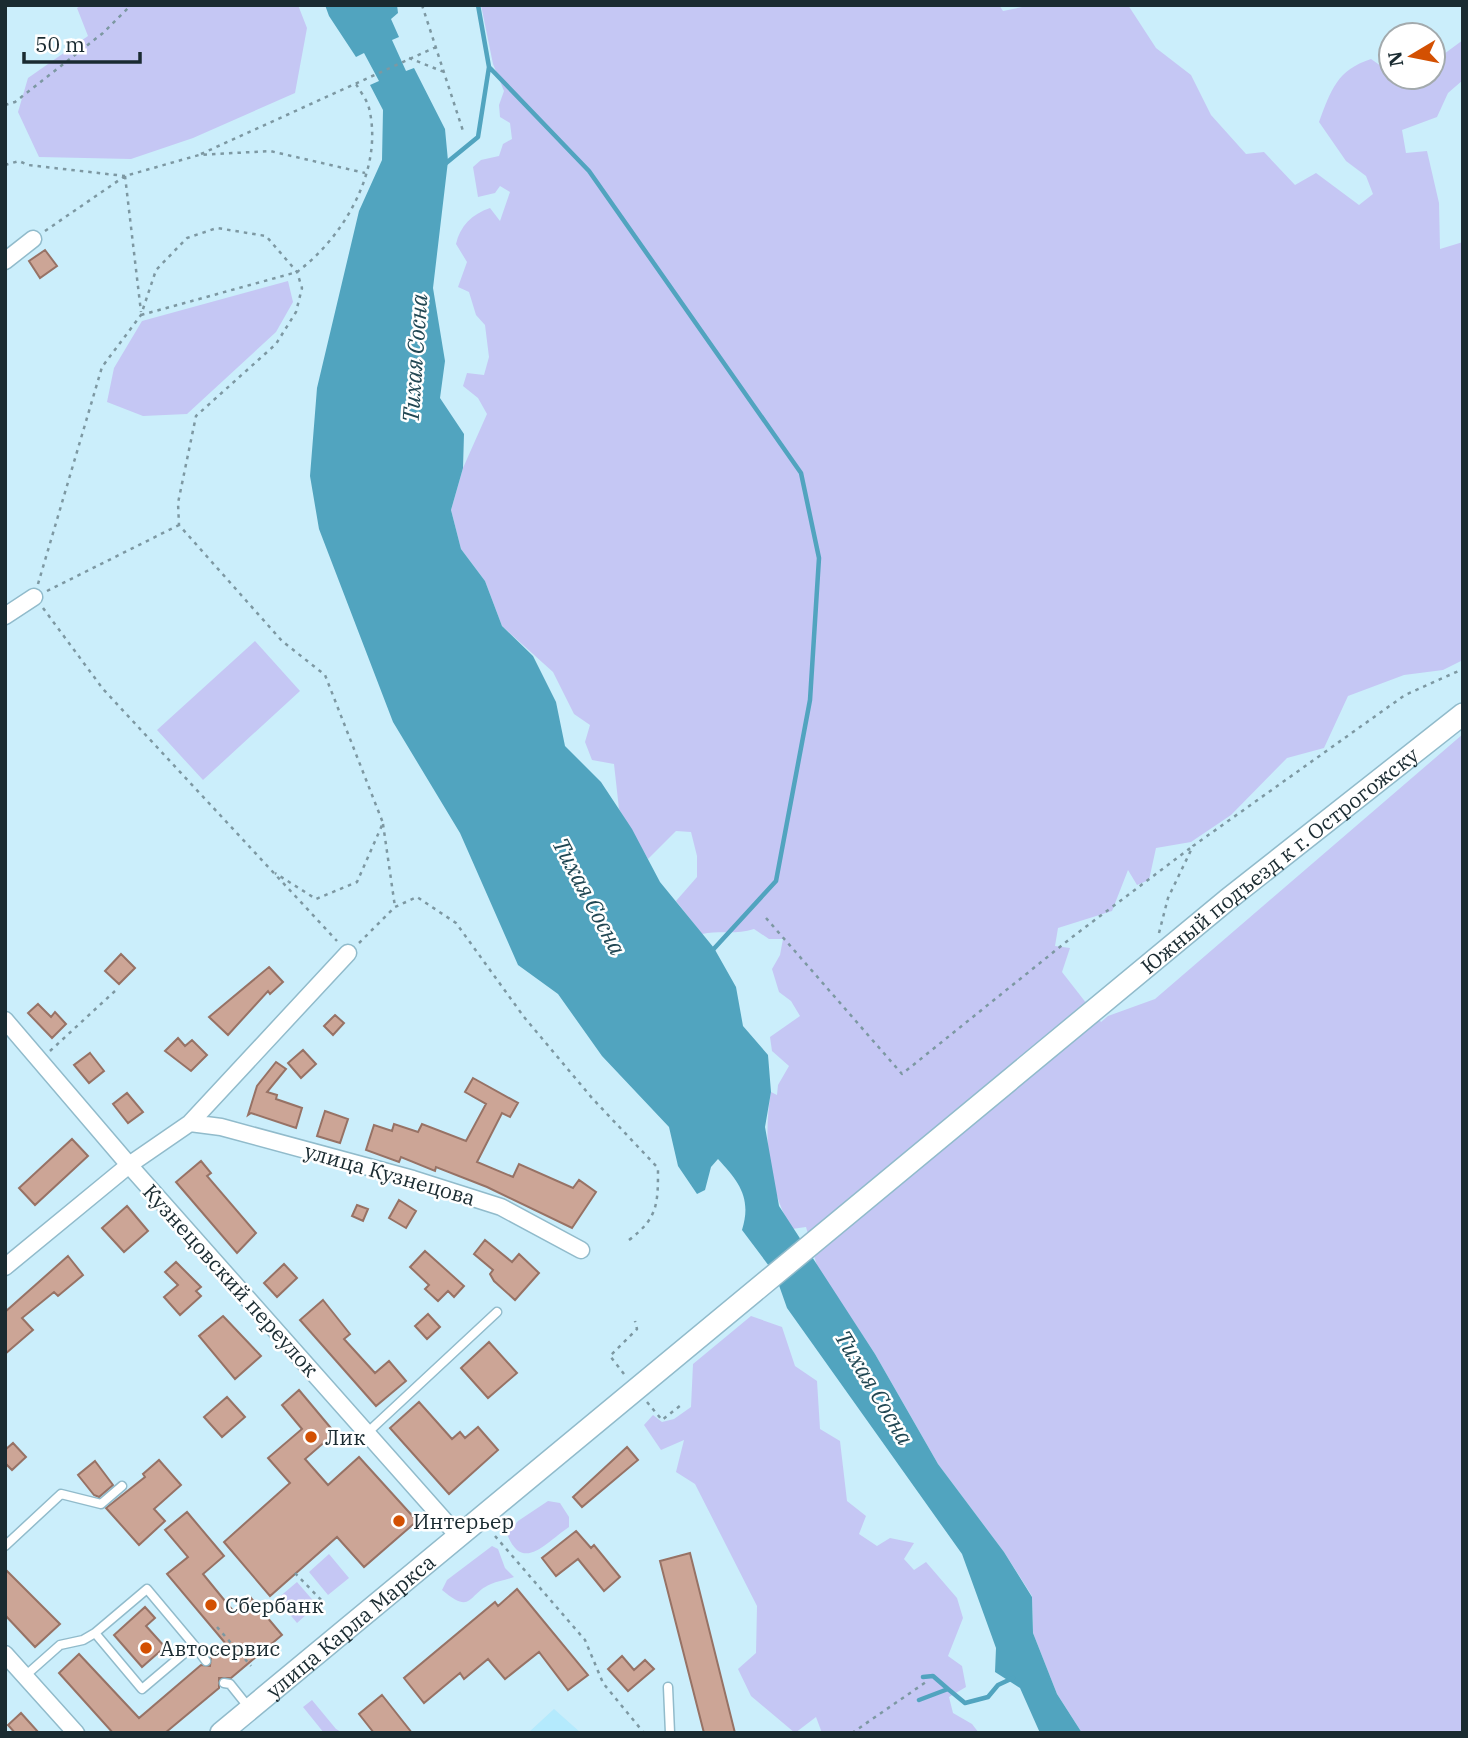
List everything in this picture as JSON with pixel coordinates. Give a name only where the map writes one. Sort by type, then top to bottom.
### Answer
[{"type":"main road","name":"Южный подъезд к г. Острогожску","points":[[638,1387],[1304,838],[1463,714]]},
{"type":"main road","name":"улица Карла Маркса","points":[[221,1733],[638,1387]]},
{"type":"street","points":[[5,261],[33,239]]},
{"type":"street","points":[[5,616],[34,597]]},
{"type":"street","points":[[5,1267],[129,1165],[190,1124],[348,953]]},
{"type":"street","name":"Кузнецовский переулок","points":[[5,1020],[129,1165],[459,1537]]},
{"type":"street","name":"улица Кузнецова","points":[[190,1124],[221,1127],[413,1179],[502,1207],[581,1250]]},
{"type":"street","points":[[5,1654],[76,1733]]},
{"type":"lane","points":[[367,1433],[497,1312]]},
{"type":"lane","points":[[5,1546],[61,1494],[101,1504],[122,1486]]},
{"type":"lane","points":[[25,1676],[60,1645],[83,1640],[95,1633],[147,1589],[206,1661]]},
{"type":"lane","points":[[95,1633],[142,1689],[194,1645]]},
{"type":"lane","points":[[224,1684],[230,1684],[250,1709]]},
{"type":"lane","points":[[668,1687],[670,1733]]},
{"type":"path","points":[[5,105],[15,102],[103,33],[131,5]]},
{"type":"path","points":[[422,5],[464,134]]},
{"type":"path","points":[[33,239],[125,176],[199,155],[436,47]]},
{"type":"path","points":[[409,58],[444,72]]},
{"type":"path","points":[[141,315],[297,272],[312,261],[348,220],[372,146],[369,107],[356,84]]},
{"type":"path","points":[[199,155],[270,151],[365,173]]},
{"type":"path","points":[[5,165],[19,161],[28,165],[125,176]]},
{"type":"path","points":[[125,176],[141,315]]},
{"type":"path","points":[[34,597],[102,367],[141,315],[156,270],[187,238],[218,228],[265,236],[297,272],[302,288],[296,313],[276,344],[196,416],[178,503],[179,525],[282,641],[325,675],[383,823],[395,907]]},
{"type":"path","points":[[34,597],[179,525]]},
{"type":"path","points":[[34,597],[103,689],[348,953],[395,907],[417,897],[456,923],[524,1017],[593,1098],[659,1168],[658,1193],[650,1224],[629,1240]]},
{"type":"path","points":[[766,918],[902,1074],[1071,938],[1193,846],[1405,695],[1463,669]]},
{"type":"path","points":[[275,873],[316,899],[357,882],[383,823]]},
{"type":"path","points":[[1151,963],[1168,898],[1193,846]]},
{"type":"path","points":[[39,1060],[116,991]]},
{"type":"path","points":[[635,1321],[637,1329],[610,1356],[638,1387],[662,1420],[681,1405]]},
{"type":"path","points":[[495,1536],[585,1640],[603,1683],[644,1733]]},
{"type":"path","points":[[295,1573],[324,1603]]},
{"type":"path","points":[[217,1627],[251,1666]]},
{"type":"path","points":[[852,1733],[926,1682]]},
{"type":"shaded area","points":[[82,5],[298,5],[307,28],[295,93],[193,138],[131,159],[39,157],[18,112],[28,78],[88,36],[77,8]]},
{"type":"shaded area","points":[[481,5],[999,5],[1003,11],[1032,5],[1128,5],[1156,48],[1191,75],[1211,115],[1246,154],[1264,152],[1295,185],[1316,173],[1359,205],[1373,194],[1366,176],[1346,161],[1319,122],[1337,83],[1350,69],[1371,59],[1377,63],[1377,91],[1447,91],[1447,52],[1463,40],[1463,80],[1448,93],[1437,117],[1402,130],[1406,153],[1427,151],[1439,203],[1440,249],[1463,242],[1463,660],[1443,670],[1404,675],[1348,696],[1324,748],[1287,758],[1231,815],[1191,842],[1156,848],[1149,880],[1137,885],[1128,870],[1112,911],[1058,928],[1055,946],[1070,948],[1062,972],[1101,1022],[1108,1016],[1155,999],[1463,734],[1463,1733],[1082,1733],[1057,1694],[1033,1633],[1032,1596],[1004,1552],[938,1464],[875,1354],[817,1266],[806,1227],[792,1229],[777,1197],[769,1162],[769,1109],[771,1092],[777,1095],[778,1085],[789,1066],[772,1051],[770,1037],[800,1016],[791,1001],[779,992],[772,969],[780,955],[783,939],[769,939],[754,929],[702,934],[676,901],[697,877],[697,856],[691,832],[676,831],[648,859],[619,809],[614,764],[592,760],[585,742],[590,725],[574,714],[553,672],[502,626],[485,581],[461,549],[451,510],[463,468],[487,414],[478,398],[463,386],[467,373],[484,375],[489,357],[485,325],[476,315],[469,292],[458,287],[467,262],[456,244],[464,226],[472,217],[490,208],[500,221],[510,192],[500,186],[495,193],[478,197],[473,167],[481,160],[499,156],[503,144],[512,139],[510,123],[500,117],[499,105],[504,91],[493,64]]},
{"type":"shaded area","points":[[288,281],[293,302],[276,332],[187,414],[143,416],[107,402],[114,368],[142,321]]},
{"type":"shaded area","points":[[255,641],[300,691],[203,780],[157,730]]},
{"type":"shaded area","points":[[751,1316],[782,1327],[795,1366],[817,1381],[820,1429],[840,1441],[847,1501],[866,1516],[859,1534],[877,1546],[890,1538],[914,1543],[904,1559],[914,1570],[926,1562],[957,1598],[963,1618],[948,1656],[962,1666],[966,1687],[949,1697],[953,1713],[972,1724],[979,1733],[822,1733],[816,1717],[795,1733],[751,1696],[738,1669],[756,1653],[757,1606],[695,1484],[676,1472],[684,1440],[661,1450],[644,1425],[653,1415],[662,1422],[674,1419],[691,1407],[693,1364]]},
{"type":"shaded area","points":[[548,1501],[560,1503],[569,1517],[569,1527],[535,1551],[520,1552],[513,1546],[507,1534],[518,1521]]},
{"type":"shaded area","points":[[492,1546],[498,1549],[505,1568],[514,1577],[483,1588],[465,1602],[452,1598],[442,1590],[447,1580]]},
{"type":"shaded area","points":[[329,1554],[349,1578],[328,1595],[309,1572]]},
{"type":"shaded area","points":[[297,1582],[317,1605],[297,1623],[277,1599]]},
{"type":"shaded area","points":[[312,1700],[336,1729],[343,1733],[324,1733],[303,1707]]},
{"type":"shaded area","points":[[554,1709],[581,1733],[528,1733]]},
{"type":"water","name":"Тихая Сосна","points":[[325,5],[397,5],[398,13],[391,19],[399,37],[392,40],[406,71],[414,68],[445,129],[448,161],[433,288],[445,361],[440,398],[464,434],[463,468],[451,510],[461,549],[485,581],[502,626],[533,656],[556,702],[565,746],[601,782],[632,829],[660,882],[714,948],[736,987],[743,1026],[768,1055],[771,1092],[765,1127],[779,1206],[875,1354],[938,1464],[1004,1552],[1032,1597],[1033,1633],[1057,1694],[1082,1733],[1040,1733],[1020,1688],[995,1672],[996,1648],[962,1554],[787,1308],[775,1274],[742,1230],[745,1219],[744,1200],[732,1175],[718,1159],[711,1167],[705,1190],[697,1194],[678,1166],[669,1127],[602,1056],[558,994],[518,965],[460,833],[393,722],[319,529],[310,476],[317,388],[359,211],[382,160],[383,110],[370,85],[379,81],[364,53],[356,57],[329,16]]},
{"type":"building","points":[[45,250],[57,266],[40,278],[29,261]]},
{"type":"building","points":[[121,954],[135,968],[119,984],[105,971]]},
{"type":"building","points":[[269,967],[283,982],[270,994],[268,991],[228,1035],[209,1017]]},
{"type":"building","points":[[38,1004],[51,1017],[55,1012],[66,1024],[52,1038],[28,1013]]},
{"type":"building","points":[[335,1015],[344,1023],[333,1035],[324,1026]]},
{"type":"building","points":[[178,1038],[185,1046],[192,1040],[207,1055],[191,1071],[165,1051]]},
{"type":"building","points":[[303,1050],[316,1064],[301,1078],[288,1063]]},
{"type":"building","points":[[90,1053],[104,1071],[89,1083],[74,1065]]},
{"type":"building","points":[[276,1062],[286,1069],[267,1092],[277,1095],[276,1099],[302,1108],[296,1128],[251,1113],[248,1115],[257,1086]]},
{"type":"building","points":[[473,1078],[518,1103],[510,1117],[502,1113],[477,1162],[513,1177],[519,1164],[573,1188],[579,1180],[596,1192],[572,1228],[487,1187],[436,1167],[435,1171],[401,1157],[399,1162],[366,1150],[374,1125],[392,1131],[394,1124],[418,1132],[422,1124],[466,1141],[486,1104],[465,1092]]},
{"type":"building","points":[[127,1093],[143,1112],[128,1123],[113,1104]]},
{"type":"building","points":[[325,1111],[348,1119],[340,1143],[317,1136]]},
{"type":"building","points":[[72,1139],[88,1156],[35,1205],[19,1188]]},
{"type":"building","points":[[201,1161],[211,1173],[207,1176],[256,1233],[237,1253],[176,1182]]},
{"type":"building","points":[[399,1200],[416,1211],[406,1228],[389,1218]]},
{"type":"building","points":[[357,1205],[368,1209],[363,1221],[352,1216]]},
{"type":"building","points":[[127,1206],[148,1231],[124,1252],[102,1228]]},
{"type":"building","points":[[485,1240],[512,1262],[519,1254],[539,1273],[515,1300],[494,1281],[490,1274],[493,1270],[474,1254]]},
{"type":"building","points":[[425,1251],[464,1286],[454,1297],[448,1291],[438,1301],[425,1289],[429,1285],[410,1267]]},
{"type":"building","points":[[68,1256],[83,1275],[58,1296],[54,1292],[22,1318],[33,1330],[5,1354],[5,1312]]},
{"type":"building","points":[[176,1262],[201,1287],[196,1291],[201,1296],[180,1315],[164,1297],[178,1285],[165,1272]]},
{"type":"building","points":[[284,1264],[297,1278],[277,1297],[264,1283]]},
{"type":"building","points":[[323,1300],[350,1334],[344,1339],[375,1373],[389,1361],[406,1381],[376,1406],[300,1320]]},
{"type":"building","points":[[428,1314],[440,1327],[427,1339],[415,1326]]},
{"type":"building","points":[[223,1316],[261,1356],[235,1379],[199,1336]]},
{"type":"building","points":[[489,1342],[517,1373],[488,1398],[461,1368]]},
{"type":"building","points":[[299,1390],[335,1433],[305,1459],[328,1485],[359,1457],[417,1521],[364,1567],[337,1537],[270,1596],[224,1542],[290,1483],[268,1458],[302,1429],[282,1405]]},
{"type":"building","points":[[227,1397],[245,1417],[222,1437],[204,1417]]},
{"type":"building","points":[[419,1402],[452,1439],[460,1432],[465,1438],[478,1427],[498,1450],[449,1494],[390,1428]]},
{"type":"building","points":[[13,1443],[26,1457],[12,1470],[5,1463],[5,1450]]},
{"type":"building","points":[[627,1447],[638,1460],[582,1507],[573,1497]]},
{"type":"building","points":[[159,1460],[181,1485],[154,1509],[165,1521],[139,1545],[106,1508],[145,1477],[143,1474]]},
{"type":"building","points":[[95,1461],[113,1485],[99,1497],[94,1495],[78,1475]]},
{"type":"building","points":[[187,1512],[224,1556],[203,1574],[234,1612],[251,1598],[282,1635],[231,1678],[219,1678],[219,1688],[165,1733],[113,1733],[59,1673],[79,1654],[139,1718],[201,1665],[210,1666],[211,1657],[226,1644],[167,1574],[188,1557],[165,1530]]},
{"type":"building","points":[[576,1531],[591,1548],[594,1545],[620,1577],[604,1591],[578,1559],[556,1576],[542,1558]]},
{"type":"building","points":[[690,1553],[735,1733],[704,1733],[660,1561]]},
{"type":"building","points":[[5,1569],[60,1624],[35,1647],[5,1615]]},
{"type":"building","points":[[517,1589],[588,1675],[568,1690],[539,1652],[505,1679],[488,1659],[464,1679],[460,1673],[424,1703],[404,1678],[495,1602],[498,1606]]},
{"type":"building","points":[[145,1607],[155,1618],[146,1626],[165,1647],[142,1667],[114,1635]]},
{"type":"building","points":[[622,1656],[634,1670],[645,1660],[654,1669],[628,1691],[608,1669]]},
{"type":"building","points":[[382,1695],[412,1733],[374,1733],[359,1714]]},
{"type":"building","points":[[21,1713],[39,1733],[15,1733],[8,1725]]},
{"type":"waterway","points":[[445,164],[478,137],[489,67],[478,5]]},
{"type":"waterway","points":[[489,67],[589,171],[801,473],[819,558],[810,700],[776,881],[710,953]]},
{"type":"waterway","points":[[923,1677],[933,1676],[948,1689]]},
{"type":"waterway","points":[[919,1700],[948,1689],[965,1703],[988,1697],[998,1685],[1013,1678]]},
{"type":"place","name":"Лик","points":[[311,1437]]},
{"type":"place","name":"Интерьер","points":[[399,1521]]},
{"type":"place","name":"Сбербанк","points":[[211,1605]]},
{"type":"place","name":"Автосервис","points":[[146,1648]]}]
